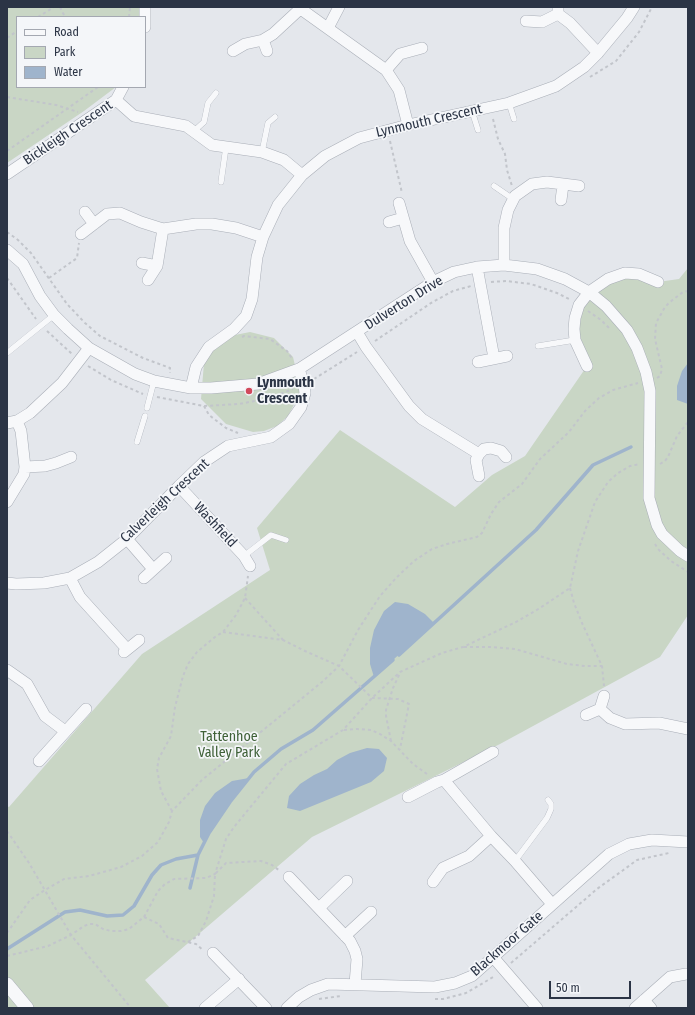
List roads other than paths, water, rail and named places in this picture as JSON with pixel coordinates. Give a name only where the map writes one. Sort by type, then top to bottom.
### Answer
[{"type":"street","points":[[328,28],[339,7]]},
{"type":"street","name":"Lynmouth Crescent","points":[[191,388],[196,367],[209,347],[234,329],[246,316],[252,299],[257,257],[263,237],[278,205],[302,176],[325,156],[359,138],[408,125],[509,103],[556,86],[584,67],[598,53],[627,18],[634,7]]},
{"type":"street","points":[[233,51],[245,44],[263,40],[272,34],[299,8],[386,70],[399,90],[408,125]]},
{"type":"street","points":[[526,21],[542,22],[558,11],[598,53]]},
{"type":"street","points":[[263,40],[267,52]]},
{"type":"street","points":[[386,70],[400,54],[422,48]]},
{"type":"street","name":"Bickleigh Crescent","points":[[7,174],[116,100],[123,88]]},
{"type":"street","points":[[116,100],[134,116],[186,126],[212,144],[262,152],[284,160],[302,176]]},
{"type":"street","points":[[504,266],[504,228],[508,210],[514,197],[532,184],[547,182],[580,186]]},
{"type":"street","points":[[561,200],[563,185]]},
{"type":"street","points":[[399,204],[410,241],[433,282]]},
{"type":"street","points":[[85,212],[94,224]]},
{"type":"street","points":[[81,234],[107,214],[120,213],[163,229],[196,224],[212,224],[236,228],[263,237]]},
{"type":"street","points":[[389,222],[403,218]]},
{"type":"street","points":[[148,280],[157,266],[163,229]]},
{"type":"street","name":"Dulverton Drive","points":[[7,250],[23,264],[40,296],[54,315],[68,330],[89,348],[135,374],[154,381],[191,388],[258,384],[299,369],[433,282],[454,272],[477,267],[504,266],[537,269],[565,279],[589,292],[606,306],[627,330],[637,348],[646,372],[650,391],[649,498],[657,525],[662,534],[680,551],[688,556]]},
{"type":"street","points":[[142,263],[157,266]]},
{"type":"street","points":[[477,267],[494,358]]},
{"type":"street","points":[[587,366],[575,340],[574,329],[575,318],[579,305],[589,292],[608,279],[625,273],[639,274],[658,282]]},
{"type":"street","points":[[357,332],[366,347],[410,406],[422,419],[479,454]]},
{"type":"street","points":[[7,502],[24,474],[25,467],[22,436],[12,422],[30,413],[62,383],[89,348]]},
{"type":"street","points":[[478,362],[507,356]]},
{"type":"street","name":"Calverleigh Crescent","points":[[7,583],[44,583],[70,578],[98,562],[127,539],[178,486],[204,462],[228,446],[271,437],[289,424],[301,407],[305,393],[299,369]]},
{"type":"street","points":[[478,476],[476,460],[484,449],[491,448],[501,450],[506,457]]},
{"type":"street","points":[[25,467],[45,466],[57,468],[70,457]]},
{"type":"street","name":"Washfield","points":[[178,486],[244,556],[250,566]]},
{"type":"street","points":[[127,539],[153,568]]},
{"type":"street","points":[[144,578],[153,568],[166,558]]},
{"type":"street","points":[[70,578],[80,597],[125,651],[139,640]]},
{"type":"street","points":[[7,670],[27,684],[45,716],[65,731]]},
{"type":"street","points":[[586,715],[600,709],[604,696]]},
{"type":"street","points":[[39,762],[86,709]]},
{"type":"street","points":[[600,709],[610,718],[625,724],[659,723],[688,729]]},
{"type":"street","points":[[408,797],[441,781],[493,752]]},
{"type":"street","points":[[441,781],[516,861],[552,904]]},
{"type":"street","points":[[433,882],[443,868],[469,856],[491,836]]},
{"type":"street","name":"Blackmoor Gate","points":[[286,1008],[299,997],[311,990],[328,984],[435,987],[455,983],[472,976],[609,854],[629,844],[652,840],[688,842]]},
{"type":"street","points":[[290,877],[350,941],[357,959],[354,984]]},
{"type":"street","points":[[320,908],[347,881]]},
{"type":"street","points":[[345,936],[371,912]]},
{"type":"street","points":[[213,953],[266,1008]]},
{"type":"street","points":[[493,957],[537,1008]]},
{"type":"street","points":[[635,1008],[647,1004],[670,976],[686,974]]},
{"type":"street","points":[[205,1008],[217,1004],[239,979]]},
{"type":"street","points":[[8,986],[27,1008]]},
{"type":"lane","points":[[194,131],[204,122],[208,103],[216,93]]},
{"type":"lane","points":[[509,103],[514,119]]},
{"type":"lane","points":[[472,111],[478,130]]},
{"type":"lane","points":[[262,152],[268,123],[275,117]]},
{"type":"lane","points":[[221,182],[226,147]]},
{"type":"lane","points":[[494,186],[514,197]]},
{"type":"lane","points":[[7,353],[54,315]]},
{"type":"lane","points":[[538,346],[575,340]]},
{"type":"lane","points":[[147,408],[154,381]]},
{"type":"lane","points":[[137,442],[144,416]]},
{"type":"lane","points":[[244,556],[271,535],[286,540]]},
{"type":"lane","points":[[516,861],[547,818],[551,809],[551,804],[548,800]]},
{"type":"water","points":[[688,363],[688,404],[677,400],[677,386],[682,371]]},
{"type":"water","points":[[395,602],[408,604],[425,614],[434,623],[374,677],[370,664],[370,648],[374,630],[384,611]]},
{"type":"water","points":[[367,748],[379,749],[387,758],[384,771],[371,782],[300,811],[287,808],[289,796],[300,784],[327,769],[337,760],[350,753]]},
{"type":"water","points":[[249,778],[230,802],[204,843],[200,837],[200,820],[205,806],[215,793],[232,781]]},
{"type":"waterway","points":[[399,655],[536,530],[593,465],[631,447]]},
{"type":"waterway","points":[[7,949],[65,912],[80,910],[107,916],[123,915],[134,906],[152,875],[161,865],[176,859],[198,855],[209,833],[230,802],[254,772],[281,749],[313,730],[393,660]]},
{"type":"waterway","points":[[190,888],[198,855]]},
{"type":"place","name":"Lynmouth Crescent","points":[[249,391]]},
{"type":"park label","name":"Tattenhoe Valley Park","points":[[229,746]]}]
